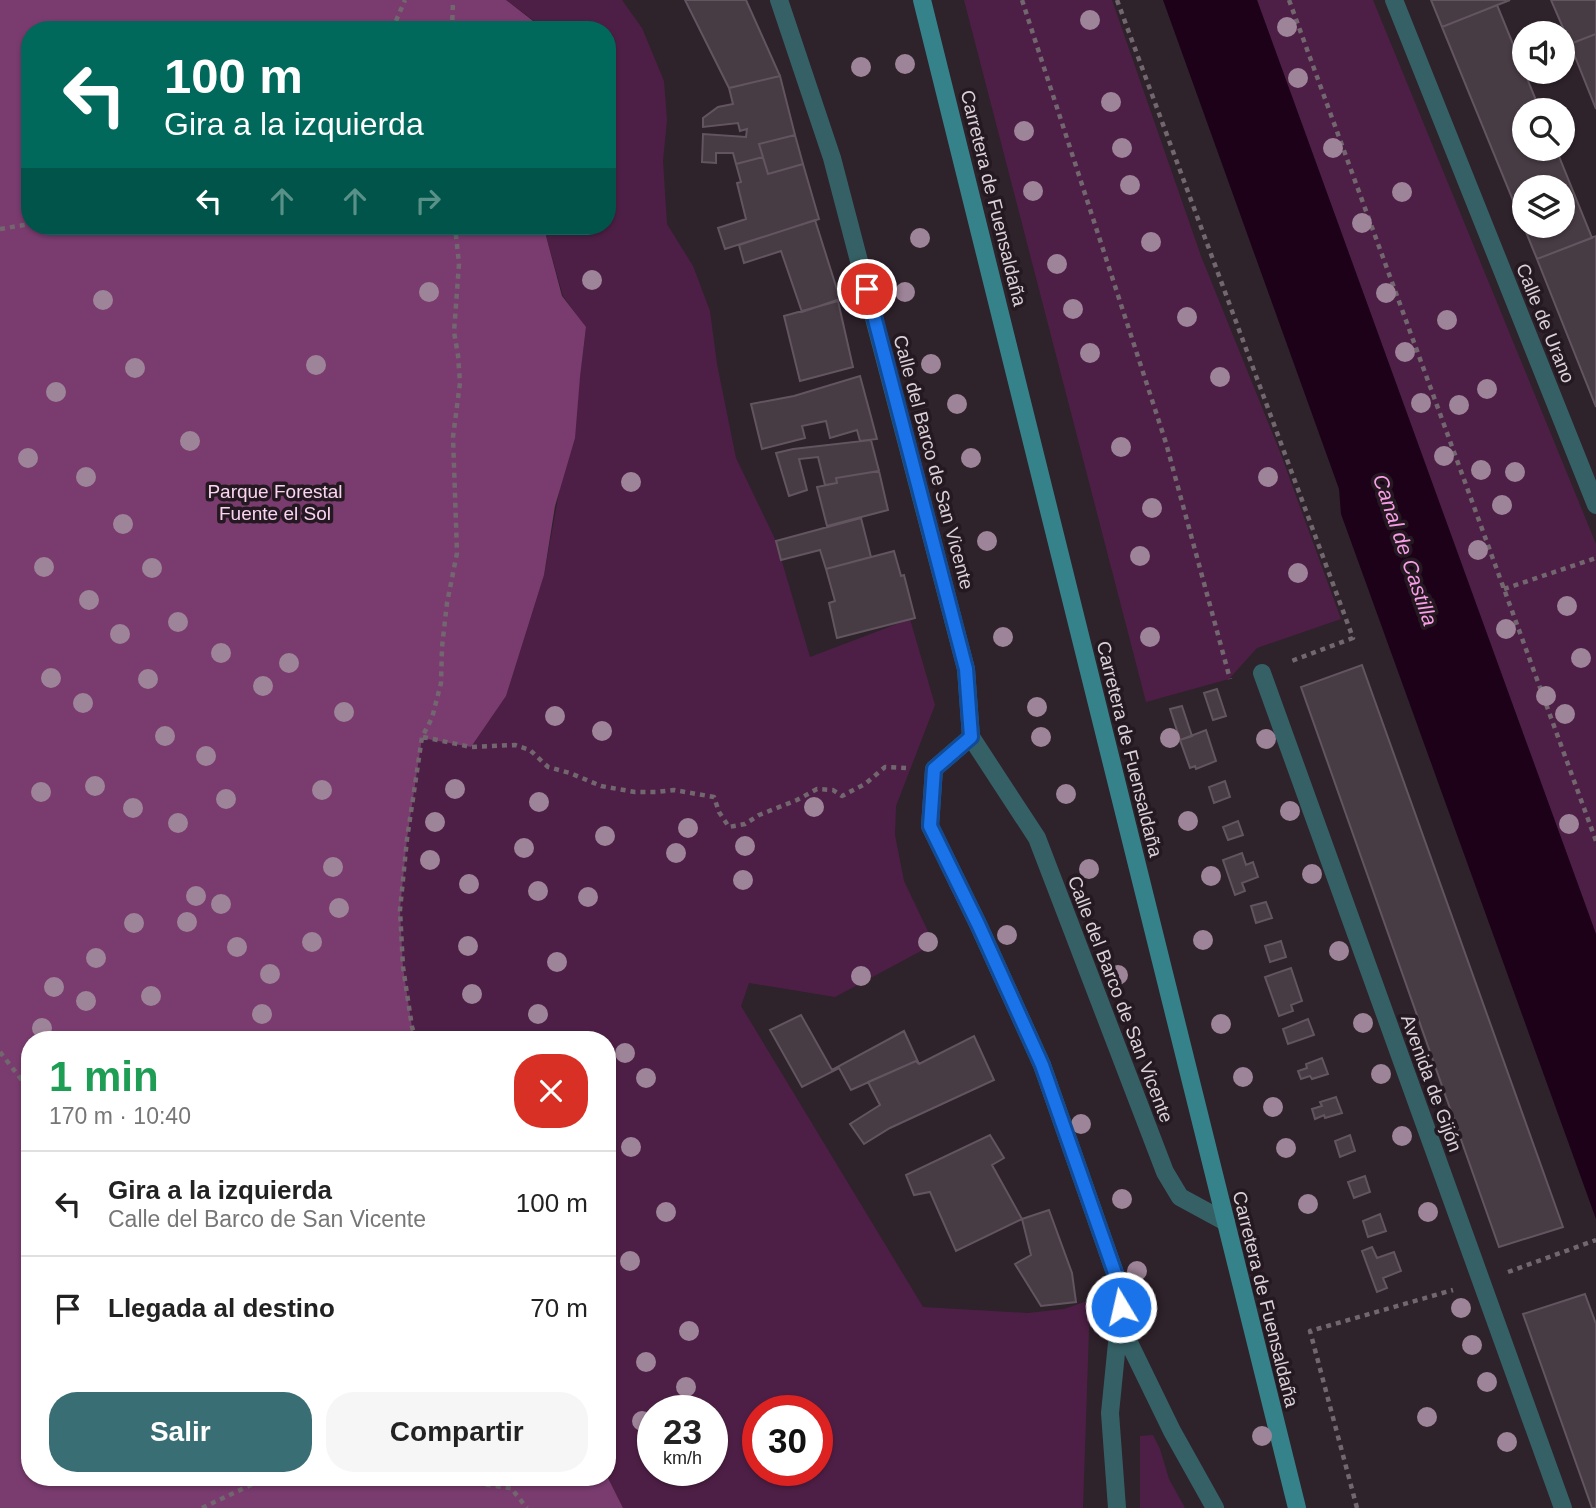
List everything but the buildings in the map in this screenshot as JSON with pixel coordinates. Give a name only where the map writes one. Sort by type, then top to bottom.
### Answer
[{"type":"main road","name":"Carretera de Fuensaldaña","points":[[922,0],[1297,1508]]},
{"type":"street","name":"Calle del Barco de San Vicente","points":[[779,0],[832,158],[966,669],[971,737],[1037,838],[1165,1172],[1180,1197],[1226,1222]]},
{"type":"street","name":"Calle de Urano","points":[[1394,0],[1596,505]]},
{"type":"street","name":"Avenida de Gijón","points":[[1262,673],[1563,1508]]},
{"type":"street","points":[[971,737],[934,769],[930,826],[1042,1065],[1122,1293],[1110,1413],[1117,1508]]},
{"type":"street","points":[[1119,1322],[1172,1431],[1215,1508]]},
{"type":"path","points":[[397,21],[405,0]]},
{"type":"path","points":[[452,21],[453,0]]},
{"type":"path","points":[[1023,0],[1166,443],[1229,679],[1262,673],[1353,638],[1117,0]]},
{"type":"path","points":[[1289,0],[1596,841]]},
{"type":"path","points":[[0,229],[21,226]]},
{"type":"path","points":[[413,1031],[403,967],[400,910],[422,737],[432,718],[441,683],[447,603],[457,553],[453,437],[460,383],[454,332],[459,264],[456,235]]},
{"type":"path","points":[[1504,589],[1596,558]]},
{"type":"path","points":[[422,737],[471,747],[515,745],[530,750],[548,767],[601,786],[635,792],[674,790],[714,797],[719,812],[729,827],[745,824],[817,789],[833,790],[842,796],[865,784],[885,767],[934,769]]},
{"type":"path","points":[[0,1052],[21,1079]]},
{"type":"path","points":[[1357,1508],[1310,1331],[1481,1282],[1595,1241]]},
{"type":"path","points":[[202,1508],[249,1486]]},
{"type":"path","points":[[496,1486],[511,1488],[527,1508]]},
{"type":"shaded area","points":[[506,0],[622,0],[642,28],[664,81],[667,120],[663,161],[667,224],[693,266],[710,311],[717,364],[736,458],[776,541],[810,657],[910,619],[935,705],[896,806],[895,835],[904,881],[934,944],[835,997],[749,983],[741,1006],[923,1307],[1028,1313],[1064,1309],[1090,1300],[1083,1508],[623,1508],[612,1486],[616,1486],[616,1031],[413,1031],[403,967],[400,910],[422,737],[471,747],[506,696],[544,575],[580,377],[586,328],[563,296],[546,235],[616,235],[616,21],[534,21]]},
{"type":"shaded area","points":[[964,0],[1112,0],[1201,256],[1280,452],[1341,619],[1257,648],[1229,679],[1146,702]]},
{"type":"shaded area","points":[[1257,0],[1373,0],[1596,544],[1596,934]]},
{"type":"shaded area","points":[[1153,1435],[1169,1479],[1185,1508],[1140,1508],[1140,1436]]},
{"type":"green space","name":"Parque Forestal Fuente el Sol","points":[[0,0],[506,0],[533,21],[21,21],[21,235],[546,235],[562,296],[586,327],[575,438],[555,506],[544,575],[506,696],[471,747],[422,738],[400,910],[403,967],[413,1031],[21,1031],[21,1486],[612,1486],[623,1508],[0,1508]]},
{"type":"water","name":"Canal de Castilla","points":[[1163,0],[1257,0],[1596,934],[1596,1219],[1341,514],[1339,489]]},
{"type":"route","points":[[867,289],[966,669],[971,737],[934,769],[930,826],[1042,1065],[1122,1293],[1121,1307]]}]
